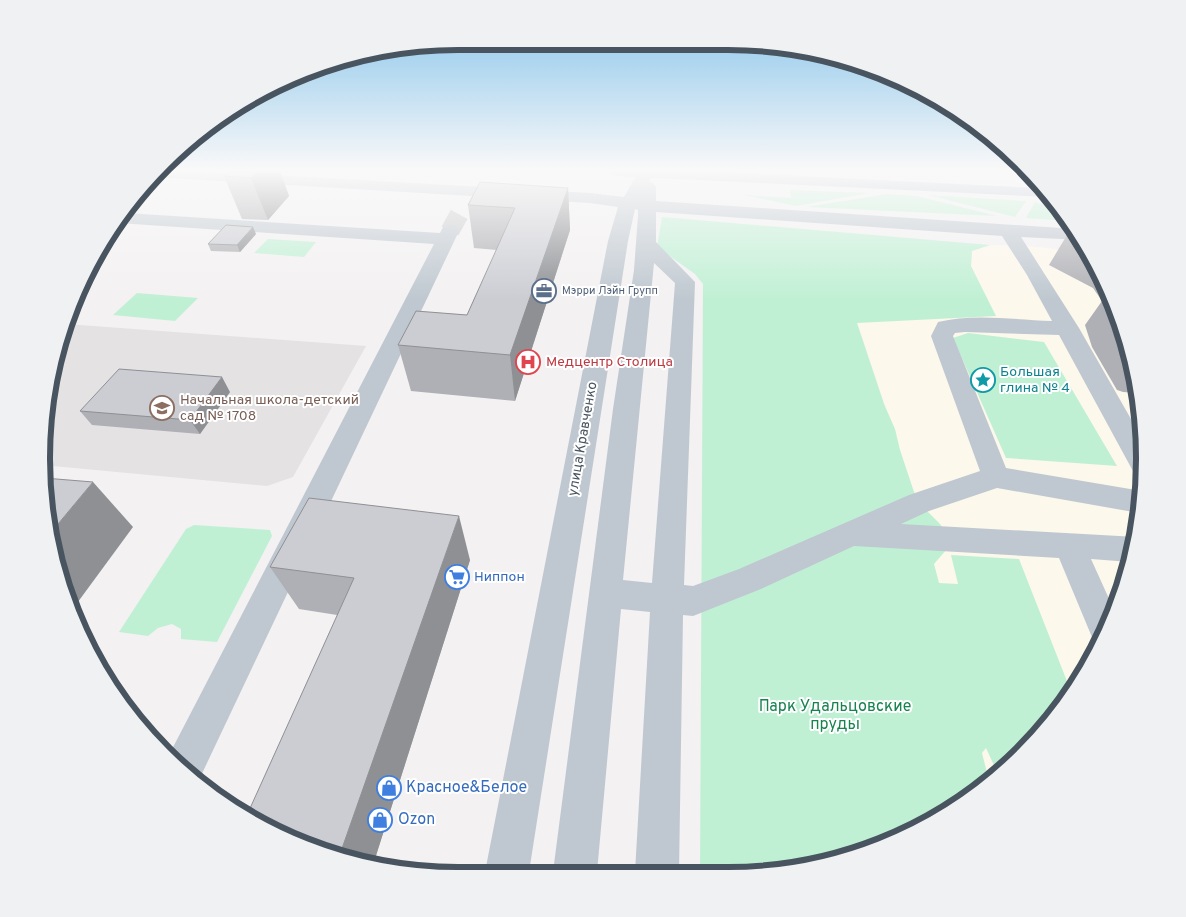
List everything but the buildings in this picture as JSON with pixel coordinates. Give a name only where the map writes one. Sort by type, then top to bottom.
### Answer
[{"type":"street","points":[[186,763],[459,214]]},
{"type":"street","name":"улица Кравченко","points":[[508,867],[618,241],[625,214]]},
{"type":"street","name":"улица Кравченко","points":[[576,867],[627,399],[647,244],[641,214]]},
{"type":"street","points":[[728,214],[1012,238],[1069,235]]},
{"type":"street","points":[[128,218],[452,227]]},
{"type":"street","points":[[1012,238],[1037,275],[1068,328],[1136,451]]},
{"type":"street","points":[[647,244],[685,282],[667,598],[657,867]]},
{"type":"street","points":[[996,477],[946,349],[942,336],[946,327],[964,325],[1068,328]]},
{"type":"street","points":[[606,593],[693,601],[750,579],[920,503],[996,477],[1134,501]]},
{"type":"street","points":[[852,534],[954,541],[1126,548]]},
{"type":"street","points":[[1068,545],[1102,622]]},
{"type":"shaded area","points":[[990,245],[1017,245],[1079,251],[1105,302],[1122,353],[1133,405],[1136,458],[1133,512],[1122,564],[1105,615],[1094,639],[1081,663],[1052,707],[1035,728],[987,774],[934,564],[939,523],[919,503],[914,492],[857,322],[995,316],[971,266],[972,251]]},
{"type":"shaded area","points":[[73,325],[366,346],[293,477],[267,486],[50,466],[53,405],[64,353]]},
{"type":"green space","points":[[950,214],[988,214],[997,216]]},
{"type":"green space","points":[[1002,214],[1017,214],[1015,217]]},
{"type":"green space","points":[[1028,214],[1055,214],[1059,220],[1026,218]]},
{"type":"green space","name":"Парк Удальцовские пруды","points":[[662,217],[990,245],[972,251],[971,266],[996,316],[857,323],[884,404],[895,429],[914,492],[919,503],[954,541],[934,564],[939,583],[958,584],[951,555],[1019,559],[1068,684],[1035,728],[997,766],[995,768],[986,748],[982,753],[987,774],[932,812],[884,836],[833,853],[781,864],[700,867],[703,284],[695,274],[657,247]]},
{"type":"green space","points":[[268,239],[316,242],[304,257],[254,253]]},
{"type":"green space","points":[[137,293],[198,298],[175,321],[113,315]]},
{"type":"green space","points":[[968,333],[1044,342],[1117,466],[1006,458],[953,338]]},
{"type":"green space","points":[[194,525],[270,530],[272,536],[217,642],[181,639],[181,629],[172,624],[158,628],[148,636],[119,632],[186,529]]},
{"type":"tunnel","points":[[450,231],[459,214]]},
{"type":"place","name":"Мэрри Лэйн Групп","points":[[544,291]]},
{"type":"place","name":"Медцентр Столица","points":[[528,362]]},
{"type":"place","name":"Большая глина № 4","points":[[983,380]]},
{"type":"place","name":"Начальная школа-детский сад № 1708","points":[[162,408]]},
{"type":"place","name":"Ниппон","points":[[457,577]]},
{"type":"place","name":"Красное&Белое","points":[[389,788]]},
{"type":"place","name":"Ozon","points":[[380,820]]}]
